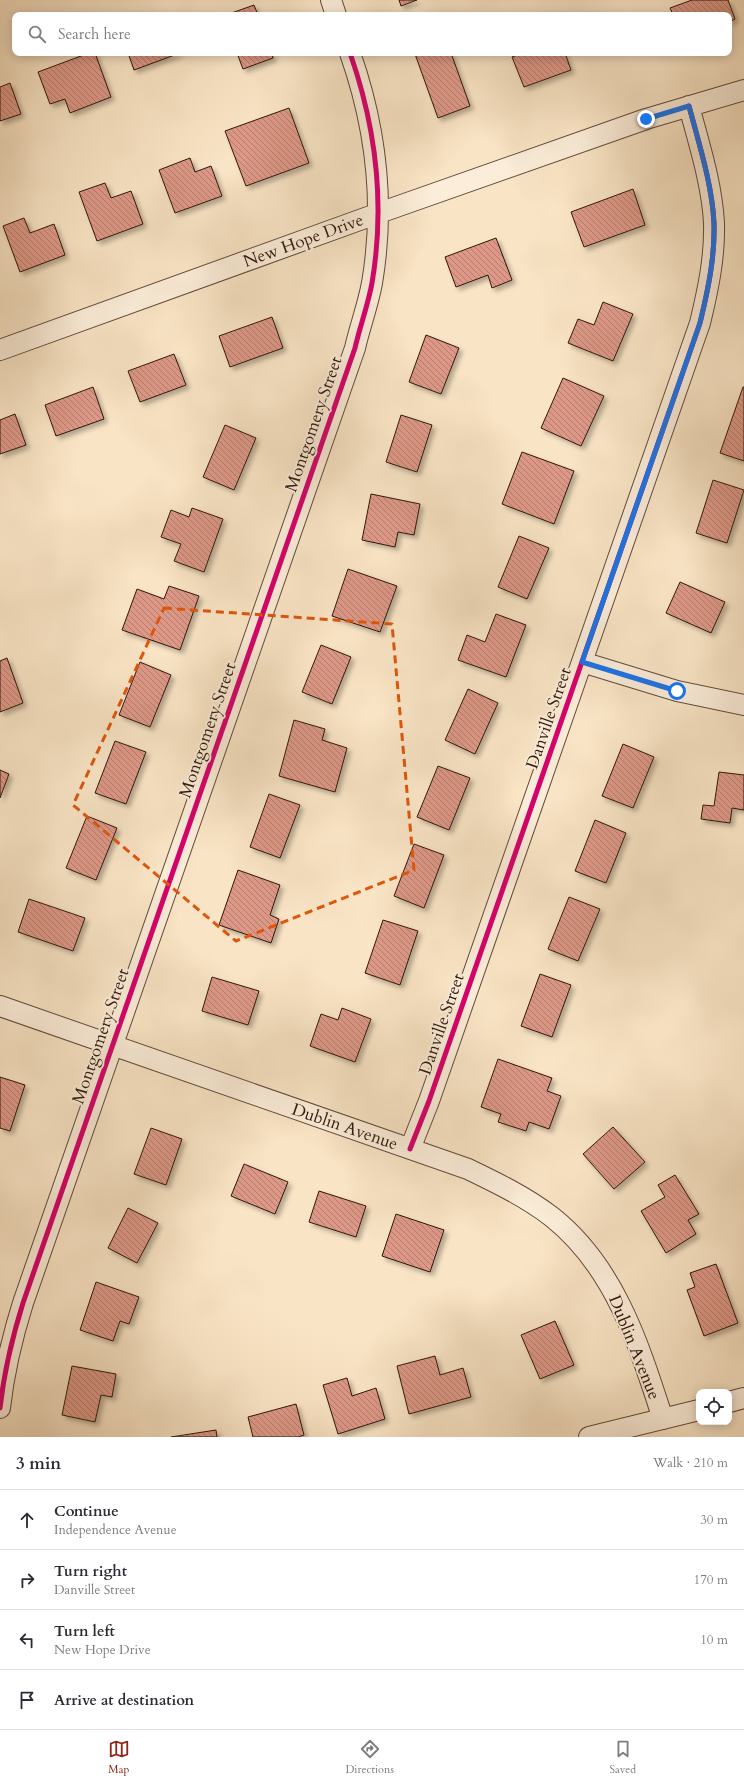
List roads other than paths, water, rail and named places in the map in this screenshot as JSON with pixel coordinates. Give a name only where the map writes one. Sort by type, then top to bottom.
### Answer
[{"type":"street","points":[[331,0],[335,12]]},
{"type":"street","name":"Montgomery Street","points":[[0,1408],[3,1376],[23,1303],[355,348],[371,284],[379,213],[377,168],[367,112],[351,56]]},
{"type":"street","name":"New Hope Drive","points":[[0,350],[379,213],[646,119],[744,90]]},
{"type":"street","name":"Danville Street","points":[[410,1149],[429,1101],[700,323],[709,285],[713,251],[714,223],[711,196],[689,106]]},
{"type":"street","points":[[582,662],[677,691],[744,705]]},
{"type":"street","name":"Dublin Avenue","points":[[0,1006],[468,1169],[516,1192],[552,1218],[577,1241],[609,1283],[624,1311],[640,1350],[663,1419]]},
{"type":"street","points":[[732,1401],[744,1398]]},
{"type":"street","points":[[589,1437],[696,1411]]}]
